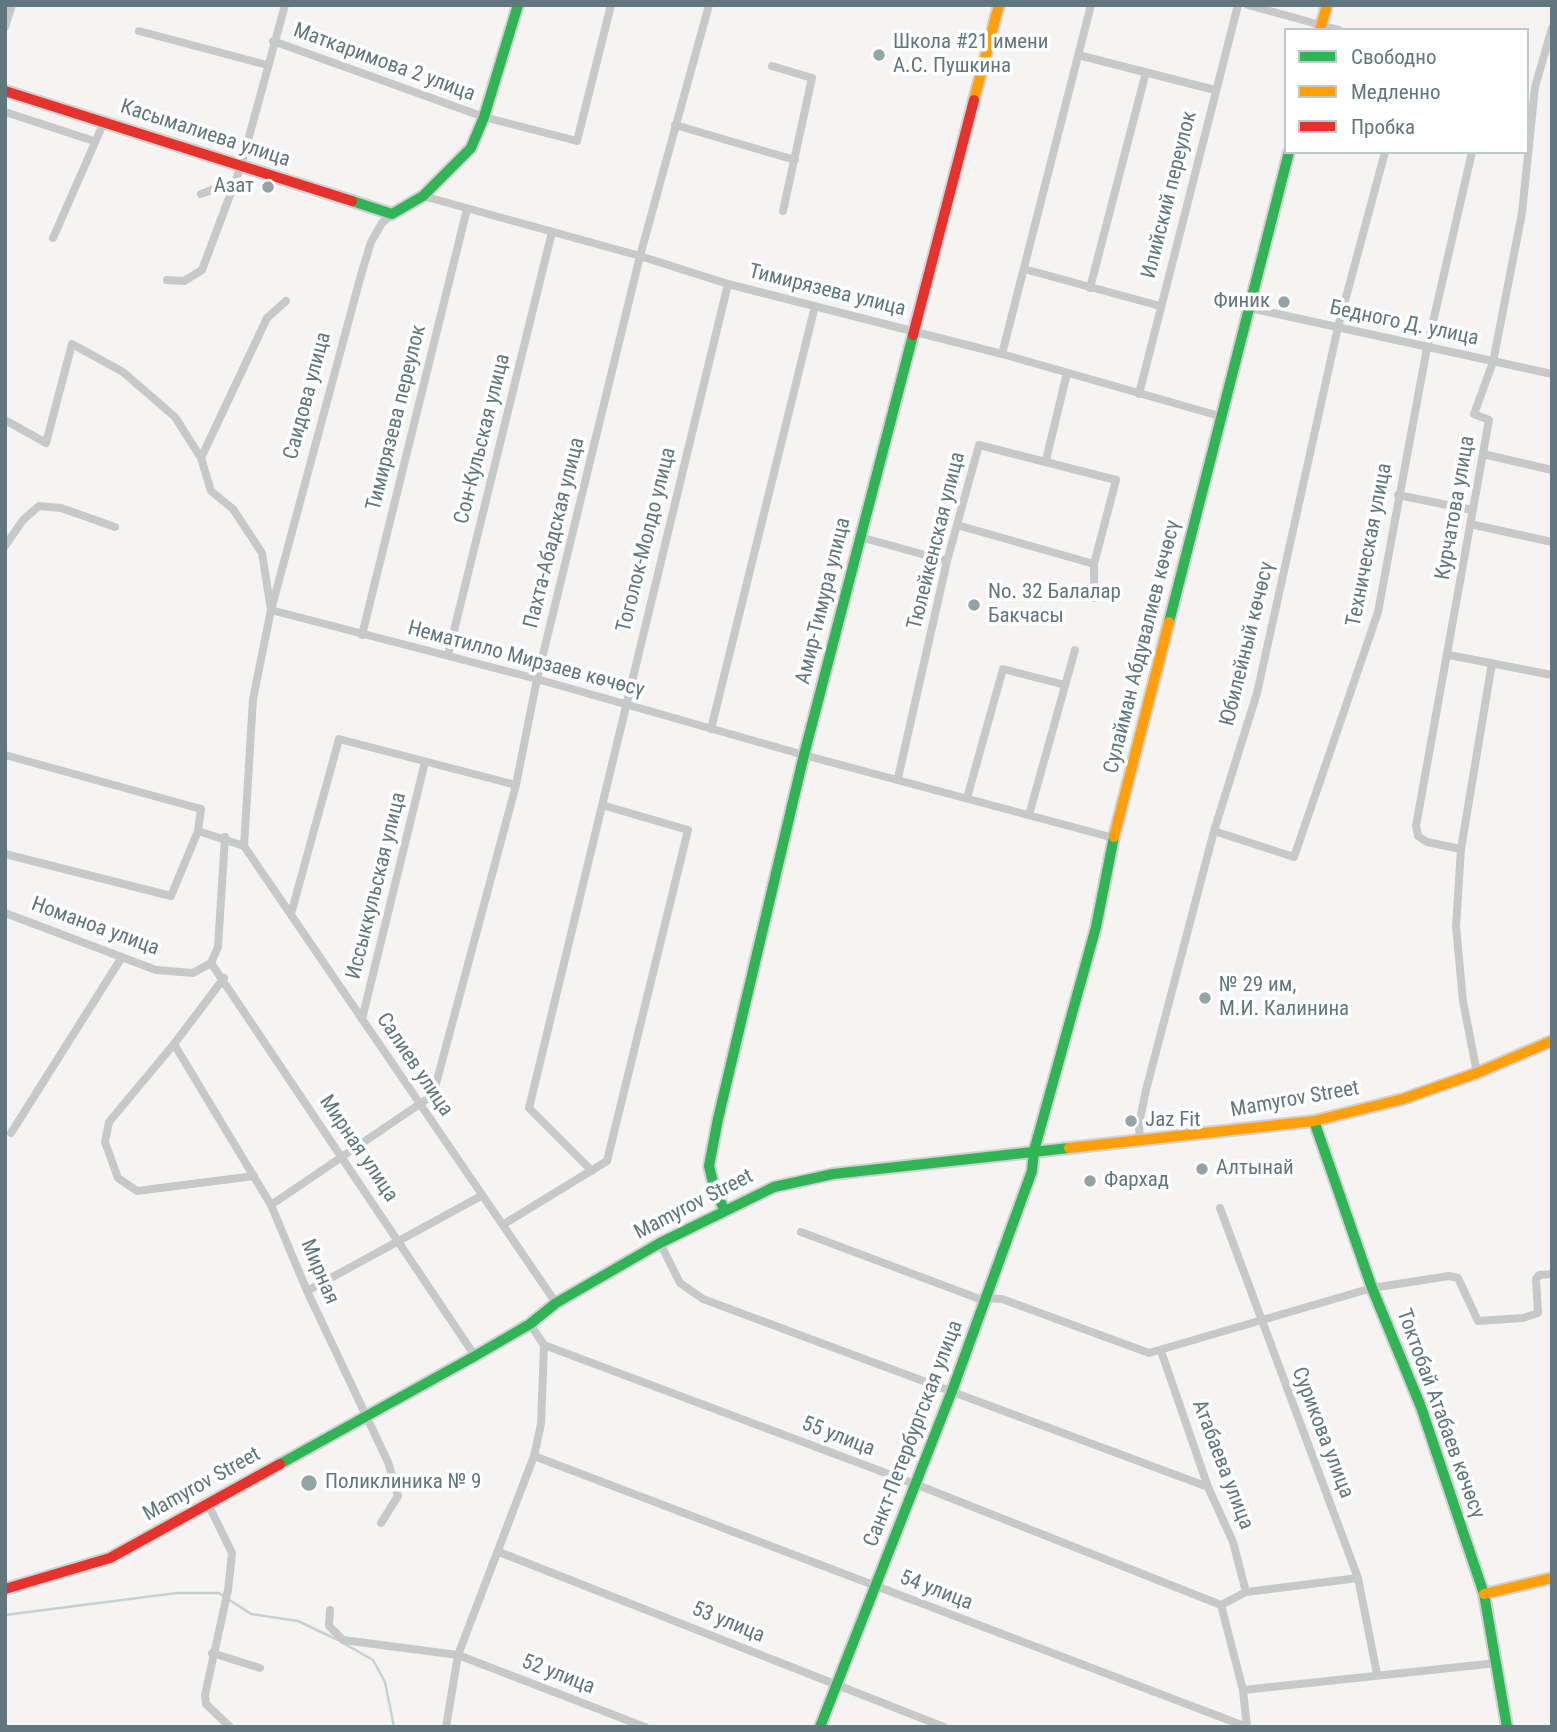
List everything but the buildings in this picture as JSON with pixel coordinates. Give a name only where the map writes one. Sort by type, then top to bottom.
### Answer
[{"type":"street","points":[[5,27],[12,5]]},
{"type":"street","points":[[166,280],[184,281],[202,270],[241,166],[272,41],[285,5]]},
{"type":"street","name":"Саидова улица","points":[[244,846],[253,699],[271,610],[371,242],[382,223],[423,196],[471,148],[484,117],[518,5]]},
{"type":"street","name":"Маткаримова 2 улица","points":[[272,41],[484,117],[577,141],[611,5]]},
{"type":"street","name":"Пахта-Абадская улица","points":[[271,1205],[342,1158],[418,1102],[433,1095],[516,785],[537,679],[640,256],[709,5]]},
{"type":"street","name":"Амир-Тимура улица","points":[[724,1209],[715,1191],[709,1166],[804,755],[999,5]]},
{"type":"street","points":[[1002,354],[1091,5]]},
{"type":"street","name":"Илийский переулок","points":[[1139,394],[1238,5]]},
{"type":"street","points":[[1248,5],[1320,27],[1327,5]]},
{"type":"street","name":"Курчатова улица","points":[[1529,114],[1531,86],[1552,28]]},
{"type":"street","points":[[139,31],[267,65]]},
{"type":"street","points":[[1078,55],[1215,90]]},
{"type":"street","points":[[772,66],[812,78],[783,211]]},
{"type":"street","points":[[1090,288],[1146,72]]},
{"type":"street","name":"Касымалиева улица","points":[[5,91],[393,214]]},
{"type":"street","points":[[5,112],[94,141]]},
{"type":"street","points":[[53,238],[103,122]]},
{"type":"street","points":[[676,125],[795,160]]},
{"type":"street","name":"Сулайман Абдувалиев көчөсү","points":[[1034,1151],[1096,927],[1114,838],[1288,154]]},
{"type":"street","name":"Юбилейный көчөсү","points":[[1140,1142],[1139,1124],[1146,1090],[1214,831],[1257,692],[1338,327],[1384,154]]},
{"type":"street","name":"Техническая улица","points":[[1214,831],[1294,857],[1378,612],[1427,348],[1472,154]]},
{"type":"street","name":"Курчатова улица","points":[[1461,849],[1427,842],[1418,836],[1416,826],[1449,655],[1489,420],[1474,414],[1493,362],[1522,213],[1526,154]]},
{"type":"street","points":[[201,194],[234,181]]},
{"type":"street","name":"Тимирязева улица","points":[[423,196],[640,256],[728,284],[1002,354],[1223,416]]},
{"type":"street","name":"Тимирязева переулок","points":[[362,635],[467,209]]},
{"type":"street","name":"Сон-Кульская улица","points":[[449,655],[552,232]]},
{"type":"street","points":[[1024,269],[1160,306]]},
{"type":"street","name":"Тоголок-Молдо улица","points":[[592,1171],[529,1108],[728,284]]},
{"type":"street","points":[[201,458],[267,318],[286,301]]},
{"type":"street","points":[[711,729],[815,306]]},
{"type":"street","name":"Бедного Д. улица","points":[[1250,307],[1552,374]]},
{"type":"street","points":[[5,420],[46,443],[72,344],[123,372],[175,417],[201,458],[211,491],[233,509],[262,553],[271,610]]},
{"type":"street","points":[[1046,460],[1067,373]]},
{"type":"street","name":"Тюлейкенская улица","points":[[898,778],[947,561],[979,444],[1116,480],[1094,564],[1094,598]]},
{"type":"street","points":[[1483,454],[1552,470]]},
{"type":"street","points":[[1398,495],[1472,510]]},
{"type":"street","points":[[5,546],[23,520],[39,506],[73,512],[115,527]]},
{"type":"street","points":[[1470,524],[1552,542]]},
{"type":"street","points":[[957,525],[1094,564]]},
{"type":"street","points":[[860,537],[947,561]]},
{"type":"street","name":"Нематилло Мирзаев көчөсү","points":[[271,610],[449,655],[804,755],[1114,838]]},
{"type":"street","points":[[1029,816],[1075,650]]},
{"type":"street","points":[[1449,655],[1552,675]]},
{"type":"street","points":[[1477,1073],[1462,1001],[1456,926],[1461,849],[1492,663]]},
{"type":"street","points":[[967,798],[1003,669],[1065,685]]},
{"type":"street","points":[[291,914],[340,739],[516,785]]},
{"type":"street","points":[[5,755],[201,809],[198,831],[171,896],[5,854]]},
{"type":"street","name":"Иссыккульская улица","points":[[362,1020],[425,762]]},
{"type":"street","points":[[504,1224],[607,1161],[688,830],[602,805]]},
{"type":"street","points":[[198,831],[225,837],[244,846]]},
{"type":"street","points":[[211,963],[218,947],[225,837]]},
{"type":"street","name":"Салиев улица","points":[[244,846],[556,1303]]},
{"type":"street","name":"Номаноа улица","points":[[5,913],[156,970],[193,973],[211,963]]},
{"type":"street","points":[[11,1133],[122,957]]},
{"type":"street","name":"Мирная улица","points":[[211,963],[224,978],[475,1356]]},
{"type":"street","points":[[224,978],[174,1044],[109,1122],[105,1142],[118,1178],[137,1191],[254,1176]]},
{"type":"street","name":"Mamyrov Street","points":[[5,1589],[110,1558],[475,1356],[530,1324],[556,1303],[660,1243],[774,1186],[801,1180],[1034,1151],[1140,1142],[1314,1121],[1403,1099],[1477,1073],[1552,1041]]},
{"type":"street","name":"Мирная","points":[[174,1044],[271,1205],[307,1291],[388,1462],[398,1496],[381,1523]]},
{"type":"street","name":"Токтобай Атабаев көчөсү","points":[[1314,1121],[1372,1288],[1422,1407],[1484,1594],[1507,1727]]},
{"type":"street","name":"Санкт-Петербургская улица","points":[[820,1727],[987,1298],[1032,1171],[1034,1151]]},
{"type":"street","points":[[307,1291],[481,1196]]},
{"type":"street","name":"Сурикова улица","points":[[1220,1208],[1358,1578],[1377,1674]]},
{"type":"street","points":[[801,1232],[976,1298],[1002,1299],[1149,1353],[1372,1288],[1454,1276],[1478,1321],[1493,1322],[1538,1313],[1540,1306],[1536,1279],[1552,1274]]},
{"type":"street","points":[[660,1243],[680,1283],[703,1299],[1208,1487]]},
{"type":"street","points":[[446,1727],[458,1655],[534,1456],[541,1424],[544,1345],[530,1324]]},
{"type":"street","name":"55 улица","points":[[544,1345],[915,1484],[1222,1605]]},
{"type":"street","name":"Атабаева улица","points":[[1161,1351],[1208,1487],[1233,1542],[1246,1592]]},
{"type":"street","name":"54 улица","points":[[534,1456],[1247,1727]]},
{"type":"street","points":[[208,1504],[232,1553],[228,1590],[212,1653],[206,1704],[230,1727]]},
{"type":"street","name":"53 улица","points":[[499,1552],[944,1727]]},
{"type":"street","points":[[1247,1727],[1243,1690],[1222,1605],[1246,1592],[1358,1578]]},
{"type":"street","points":[[1484,1594],[1552,1578]]},
{"type":"street","name":"52 улица","points":[[330,1610],[329,1626],[343,1640],[458,1655],[645,1727]]},
{"type":"street","points":[[212,1653],[260,1668]]},
{"type":"street","points":[[1243,1690],[1497,1663]]},
{"type":"waterway","points":[[5,1615],[177,1593],[219,1593],[251,1614],[298,1621],[338,1640]]},
{"type":"waterway","points":[[343,1643],[373,1660],[385,1682],[394,1727]]},
{"type":"traffic: fast","points":[[352,201],[392,214],[423,196],[471,148],[484,117],[518,5]]},
{"type":"traffic: fast","points":[[1169,622],[1288,154]]},
{"type":"traffic: fast","points":[[724,1209],[715,1191],[709,1166],[718,1119],[804,755],[913,335]]},
{"type":"traffic: fast","points":[[820,1727],[952,1391],[1032,1171],[1034,1151],[1096,927],[1114,837]]},
{"type":"traffic: fast","points":[[1314,1121],[1372,1288],[1421,1407],[1484,1594],[1507,1727]]},
{"type":"traffic: fast","points":[[280,1464],[475,1356],[530,1324],[556,1303],[660,1243],[774,1187],[833,1174],[1069,1148]]},
{"type":"traffic: slow","points":[[974,100],[999,5]]},
{"type":"traffic: slow","points":[[1321,28],[1327,5]]},
{"type":"traffic: slow","points":[[1114,837],[1169,622]]},
{"type":"traffic: slow","points":[[1069,1148],[1314,1121],[1403,1099],[1477,1073],[1552,1041]]},
{"type":"traffic: slow","points":[[1484,1594],[1552,1578]]},
{"type":"traffic: jam","points":[[5,91],[352,201]]},
{"type":"traffic: jam","points":[[913,335],[974,100]]},
{"type":"traffic: jam","points":[[5,1589],[110,1558],[280,1464]]},
{"type":"place","name":"Школа #21 имени А.С. Пушкина","points":[[879,55]]},
{"type":"place","name":"Азат","points":[[268,187]]},
{"type":"place","name":"Финик","points":[[1284,302]]},
{"type":"place","name":"No. 32 Балалар Бакчасы","points":[[974,605]]},
{"type":"place","name":"№ 29 им, М.И. Калинина","points":[[1205,998]]},
{"type":"place","name":"Jaz Fit","points":[[1131,1121]]},
{"type":"place","name":"Алтынай","points":[[1202,1169]]},
{"type":"place","name":"Фархад","points":[[1090,1181]]},
{"type":"place","name":"Поликлиника № 9","points":[[309,1483]]}]
